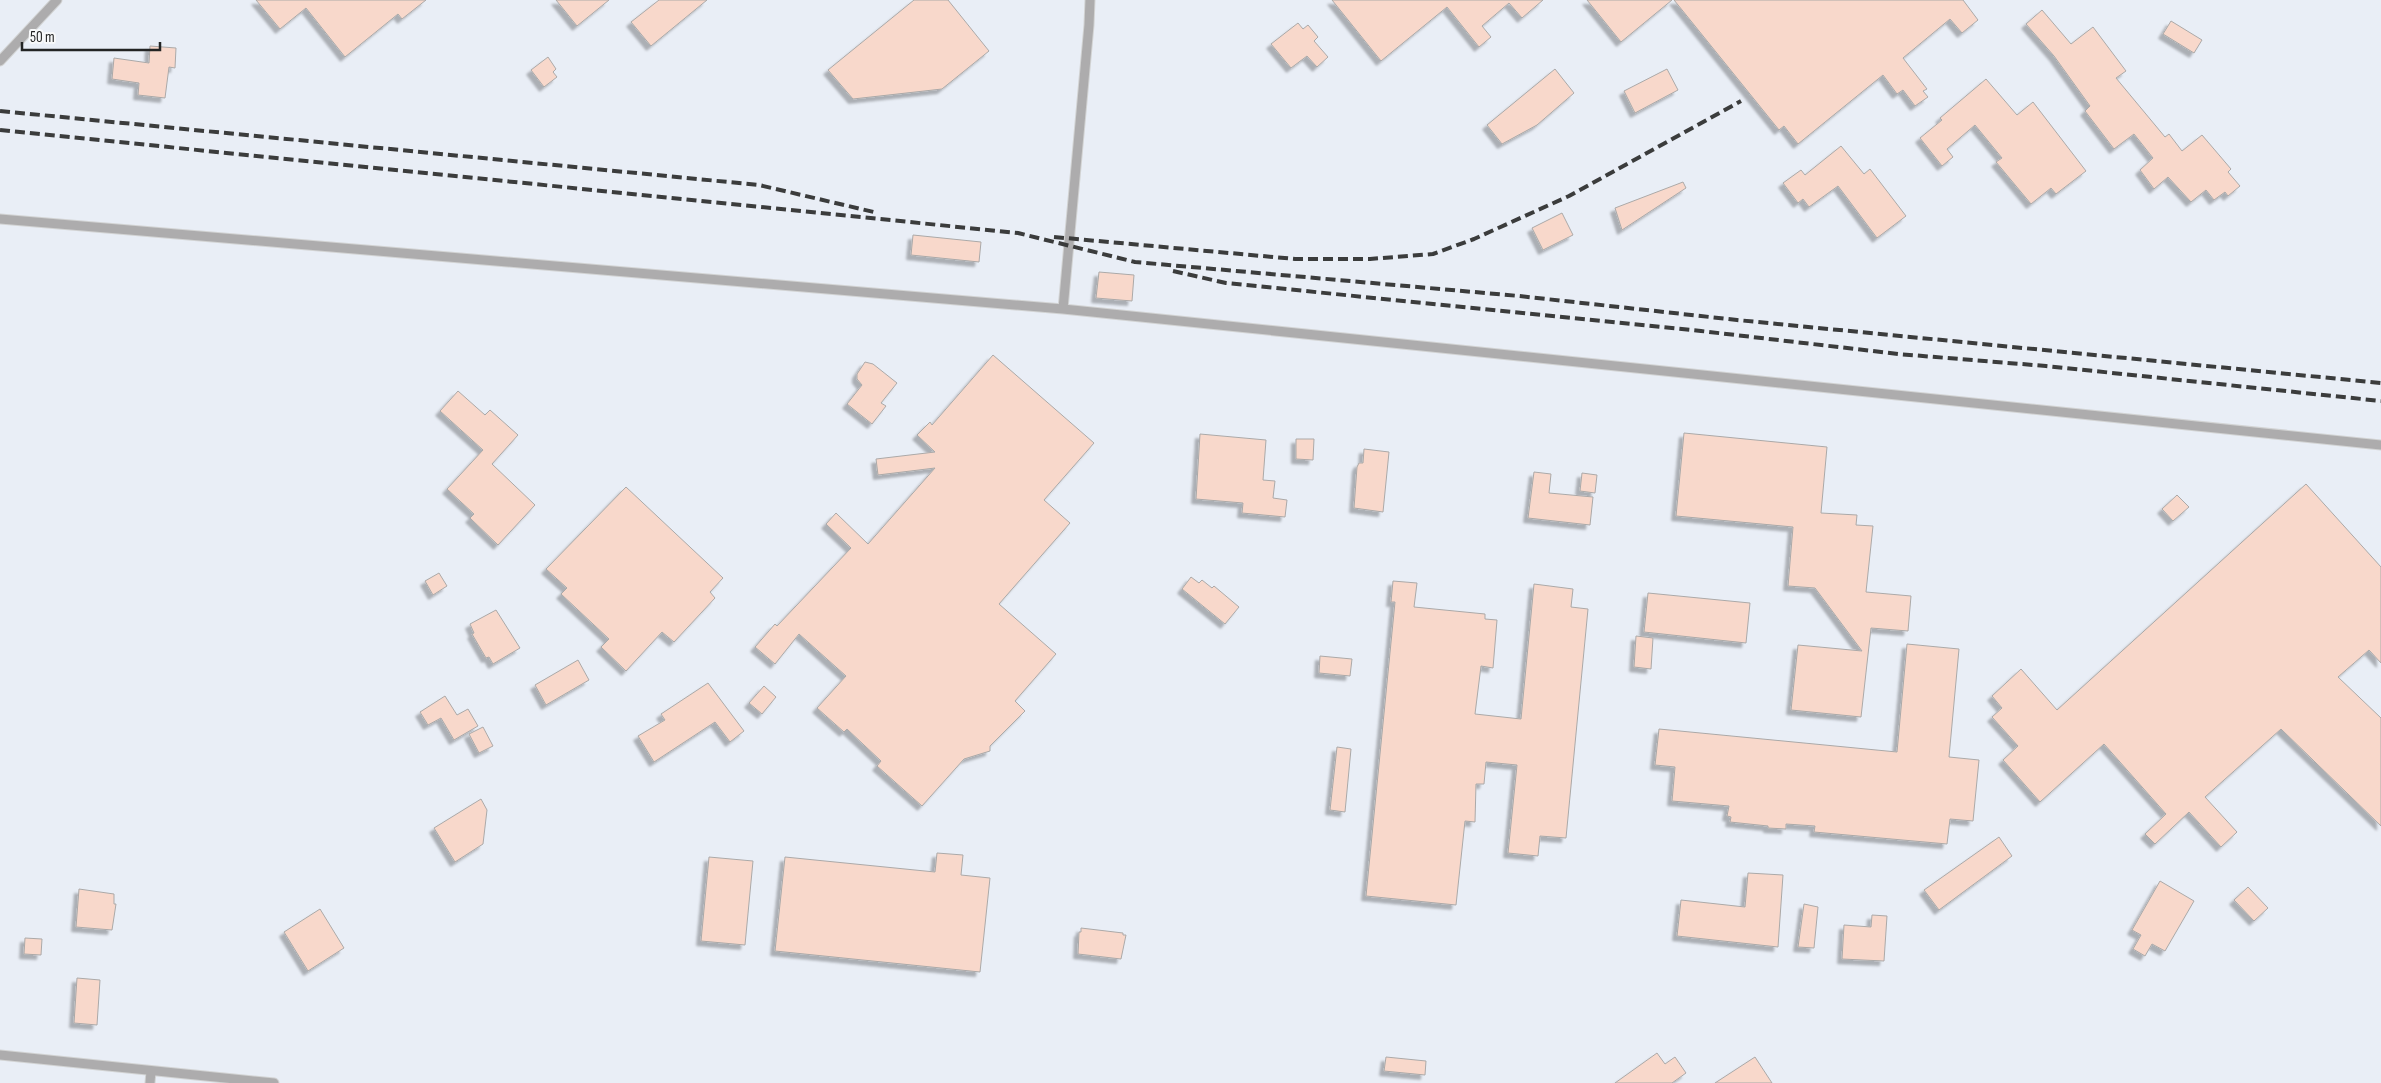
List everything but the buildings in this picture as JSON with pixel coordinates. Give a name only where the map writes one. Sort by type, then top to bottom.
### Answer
[{"type":"lane","points":[[0,61],[57,0]]},
{"type":"lane","points":[[1063,309],[1090,0]]},
{"type":"lane","points":[[0,219],[1063,309],[2381,445]]},
{"type":"lane","points":[[0,1055],[274,1083]]},
{"type":"lane","points":[[150,1083],[151,1071]]},
{"type":"shaded area","points":[[0,0],[2381,0],[2381,1083],[0,1083]]},
{"type":"railway","points":[[1054,237],[1295,259],[1370,259],[1433,254],[1474,239],[1569,196],[1741,101]]},
{"type":"railway","points":[[0,111],[759,185],[878,213]]},
{"type":"railway","points":[[0,130],[1018,233],[1135,262],[1519,296],[1737,320],[2381,383]]},
{"type":"railway","points":[[1173,271],[1226,283],[1701,331],[1898,354],[2046,366],[2381,401]]}]
